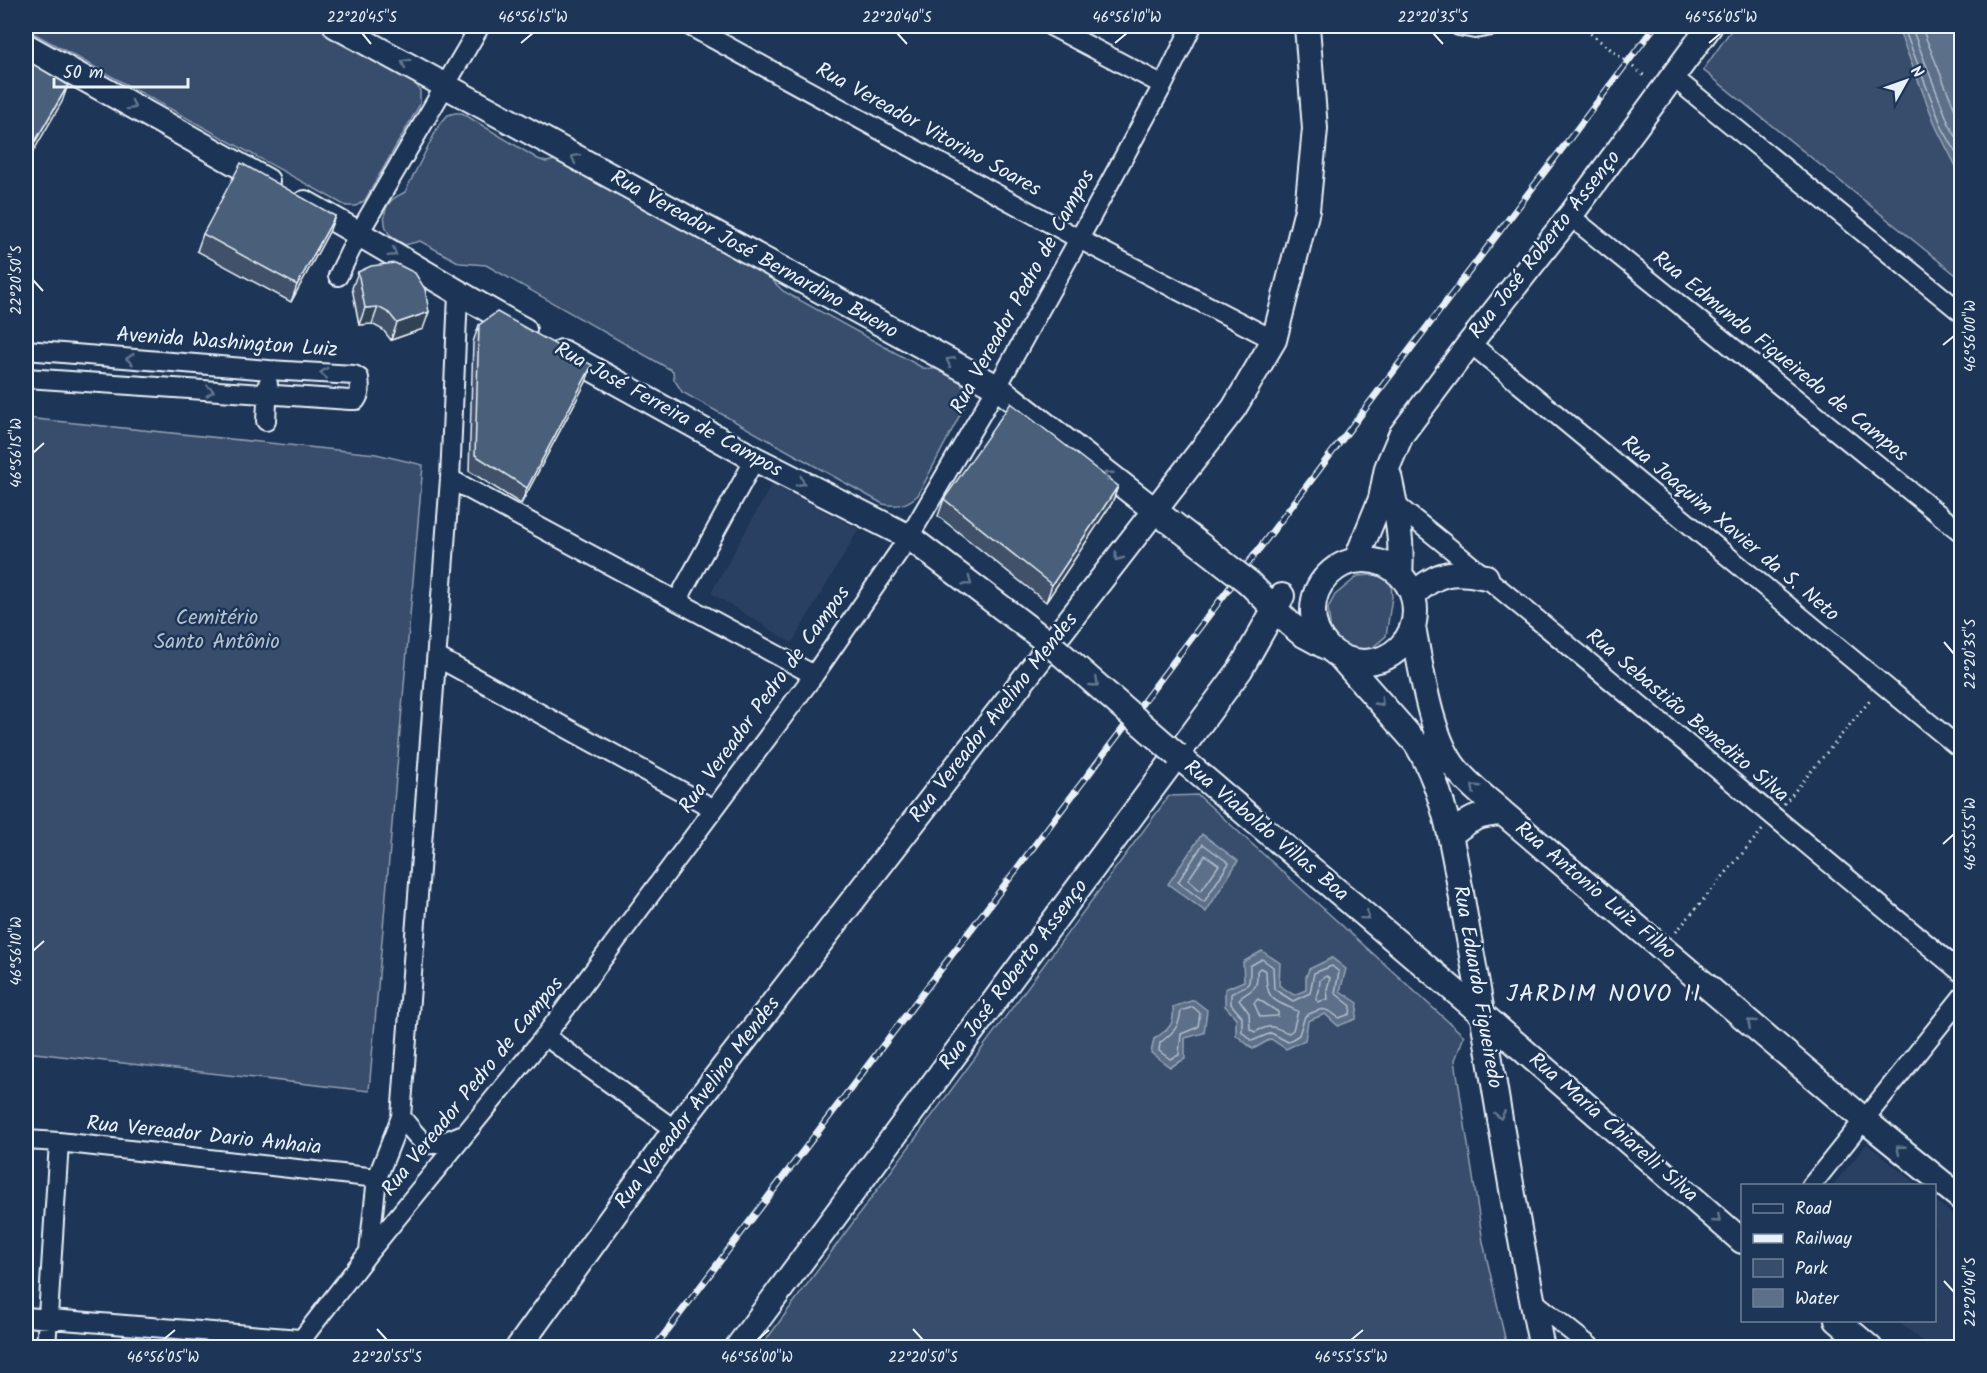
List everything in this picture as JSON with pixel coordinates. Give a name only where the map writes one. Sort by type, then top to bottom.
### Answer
[{"type":"main road","name":"Rua Vereador José Bernardino Bueno","points":[[336,26],[997,387],[1163,517],[1278,603],[1302,634],[1334,653]]},
{"type":"main road","name":"Rua Vereador Avelino Mendes","points":[[518,1347],[675,1130],[1051,645],[1163,517],[1234,408],[1274,340],[1307,210],[1315,129],[1307,26]]},
{"type":"main road","name":"Rua José Roberto Assenço","points":[[1400,574],[1401,543],[1388,502],[1387,468],[1401,435],[1570,216],[1710,26]]},
{"type":"main road","name":"Rua José Ferreira de Campos","points":[[26,46],[359,233],[458,294],[755,459],[909,537],[1051,645]]},
{"type":"main road","points":[[1356,560],[1388,502]]},
{"type":"main road","points":[[1356,560],[1372,560],[1387,565],[1400,574],[1409,586],[1415,605],[1413,627],[1402,646],[1384,659],[1363,663],[1334,653],[1317,633],[1312,615],[1314,596],[1321,582],[1343,564],[1356,560]]},
{"type":"main road","points":[[1413,595],[1435,578],[1452,572],[1486,577]]},
{"type":"main road","points":[[1278,603],[1314,596]]},
{"type":"main road","name":"Rua José Roberto Assenço","points":[[737,1347],[1240,670],[1278,603]]},
{"type":"main road","name":"Rua Antonio Luiz Filho","points":[[1413,627],[1429,703],[1443,748],[1454,767],[1503,813],[1864,1119],[1962,1199]]},
{"type":"main road","name":"Rua Viaboldo Villas Boa","points":[[1051,645],[1483,1016]]},
{"type":"main road","name":"Rua Eduardo Figueiredo","points":[[1334,653],[1416,743],[1425,757],[1442,798],[1542,1347]]},
{"type":"main road","points":[[1450,835],[1469,820],[1484,814],[1503,813]]},
{"type":"main road","name":"Rua Maria Chiarelli Silva","points":[[1483,1016],[1741,1239]]},
{"type":"street","points":[[338,276],[359,233],[480,26]]},
{"type":"street","name":"Rua Vereador Vitorino Soares","points":[[690,26],[1079,239],[1274,340]]},
{"type":"street","points":[[1051,26],[1163,85]]},
{"type":"street","name":"Rua Vereador Pedro de Campos","points":[[298,1343],[545,1036],[814,675],[909,537],[997,387],[1079,239],[1163,85],[1192,26]]},
{"type":"street","points":[[1460,26],[1475,29],[1492,26]]},
{"type":"street","points":[[1668,84],[1962,313]]},
{"type":"street","name":"Rua Edmundo Figueiredo de Campos","points":[[1570,216],[1962,533]]},
{"type":"street","points":[[369,1252],[377,1178],[401,1117],[450,479],[458,294]]},
{"type":"street","name":"Rua Joaquim Xavier da S. Neto","points":[[1470,343],[1962,750]]},
{"type":"street","name":"Avenida Washington Luiz","points":[[26,350],[354,375],[359,378],[360,386],[356,400],[267,396],[26,378]]},
{"type":"street","points":[[99,383],[101,356]]},
{"type":"street","points":[[266,421],[269,370]]},
{"type":"street","points":[[677,601],[755,459]]},
{"type":"street","points":[[450,479],[814,675]]},
{"type":"street","name":"Rua Sebastião Benedito Silva","points":[[1388,502],[1486,577],[1962,973]]},
{"type":"street","points":[[437,657],[714,809]]},
{"type":"street","points":[[1812,1184],[1962,997]]},
{"type":"street","points":[[545,1036],[675,1130]]},
{"type":"street","points":[[401,1117],[423,1143],[434,1146],[465,1133]]},
{"type":"street","name":"Rua Vereador Dario Anhaia","points":[[26,1140],[377,1178]]},
{"type":"street","points":[[46,1347],[59,1142]]},
{"type":"street","points":[[1532,1299],[1592,1347]]},
{"type":"street","points":[[26,1317],[298,1343]]},
{"type":"path","points":[[1581,26],[1591,36],[1668,84]]},
{"type":"shaded area","points":[[772,484],[859,529],[792,643],[711,593]]},
{"type":"shaded area","points":[[1867,1144],[1916,1184],[1834,1184]]},
{"type":"shaded area","points":[[1936,1201],[1961,1223],[1961,1347],[1930,1347],[1899,1322],[1936,1322]]},
{"type":"green space","points":[[26,26],[316,26],[414,80],[420,91],[420,104],[365,200],[356,206],[346,206],[26,29]]},
{"type":"green space","points":[[1734,26],[1961,26],[1961,279],[1703,70]]},
{"type":"green space","points":[[462,113],[538,159],[546,162],[561,159],[768,272],[783,291],[923,368],[944,367],[955,375],[963,388],[964,407],[918,495],[902,504],[883,504],[682,392],[674,379],[673,371],[486,265],[460,263],[420,241],[405,245],[392,237],[386,229],[384,218],[386,208],[393,199],[405,192],[439,125],[448,115]]},
{"type":"green space","name":"Cemitério Santo Antônio","points":[[26,418],[376,454],[423,465],[369,1091],[26,1052]]},
{"type":"green space","points":[[1384,574],[1391,581],[1392,597],[1386,636],[1364,655],[1340,644],[1331,632],[1328,608],[1335,595],[1358,576]]},
{"type":"green space","points":[[1198,795],[1464,1036],[1455,1060],[1483,1242],[1507,1347],[760,1348],[1169,796]]},
{"type":"water","points":[[1897,26],[1961,26],[1961,176],[1937,129]]},
{"type":"water","points":[[1202,834],[1238,861],[1206,912],[1168,884]]},
{"type":"water","points":[[1262,951],[1280,963],[1279,985],[1294,995],[1306,990],[1306,977],[1309,969],[1332,958],[1346,969],[1340,991],[1358,1003],[1356,1019],[1338,1026],[1325,1014],[1308,1021],[1305,1040],[1286,1049],[1271,1039],[1253,1049],[1236,1035],[1236,1018],[1225,1006],[1225,989],[1244,981],[1243,962]]},
{"type":"water","points":[[1194,1000],[1207,1010],[1204,1033],[1185,1038],[1185,1059],[1170,1067],[1151,1053],[1154,1039],[1172,1023],[1173,1007]]},
{"type":"building","points":[[26,60],[68,85],[26,157]]},
{"type":"building","points":[[241,163],[335,216],[297,285],[203,234]]},
{"type":"building","points":[[395,263],[415,273],[425,289],[429,312],[397,323],[389,313],[378,307],[365,308],[358,272],[371,266]]},
{"type":"building","points":[[497,312],[592,365],[527,488],[475,455],[479,325]]},
{"type":"building","points":[[1011,403],[1118,486],[1052,585],[944,499]]},
{"type":"railway","points":[[654,1348],[1655,26]]},
{"type":"district","name":"JARDIM NOVO II","points":[[1604,994]]}]
